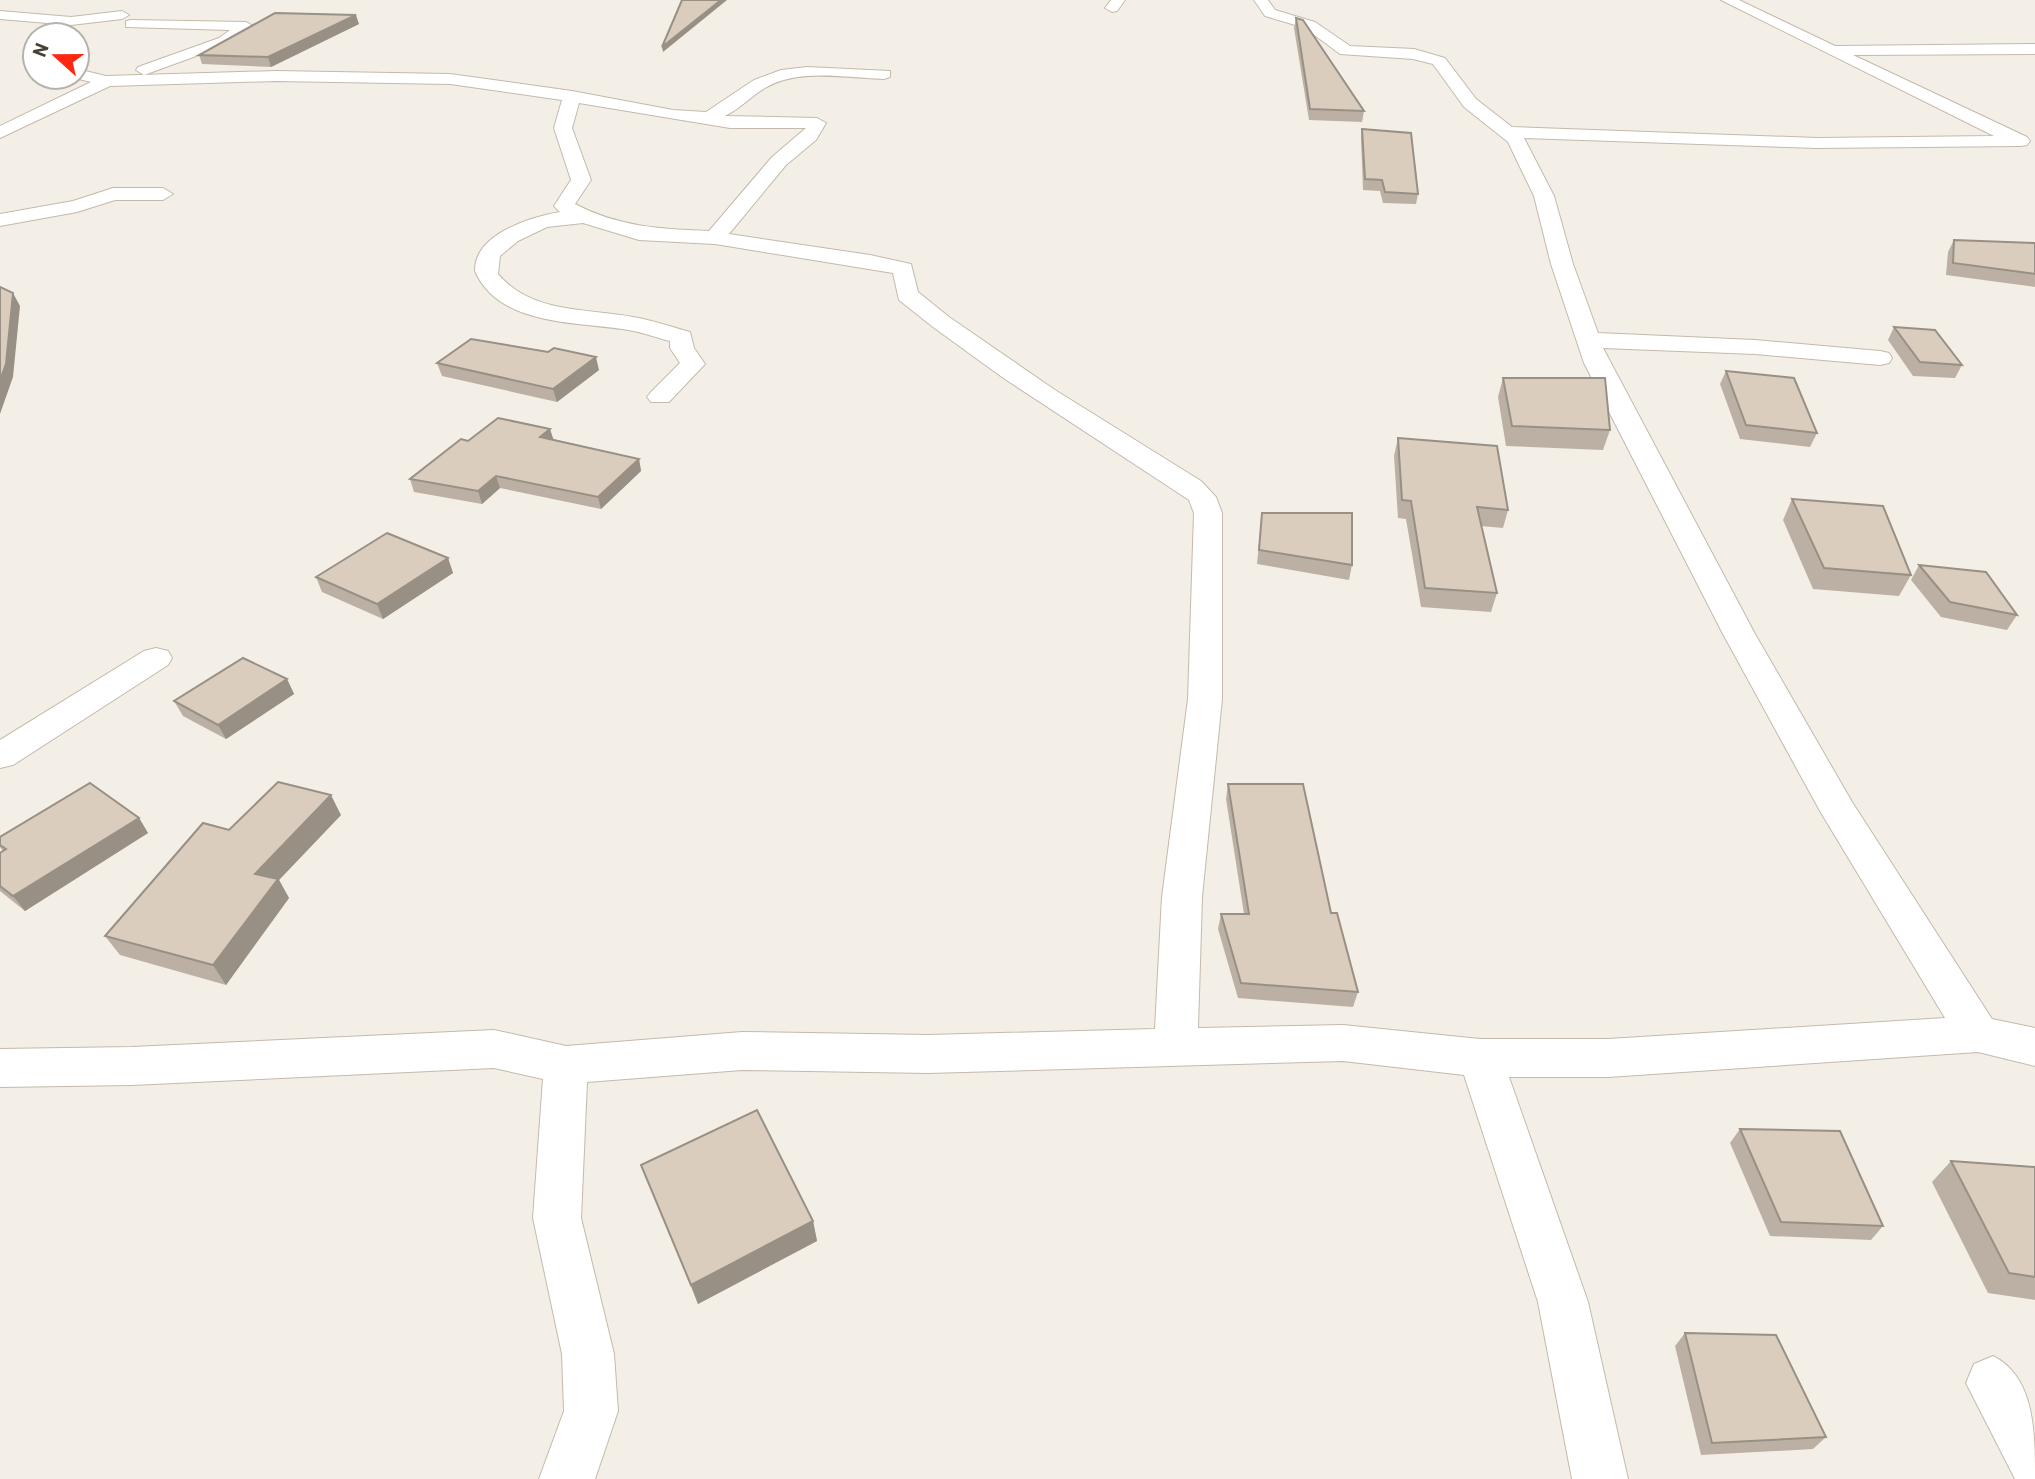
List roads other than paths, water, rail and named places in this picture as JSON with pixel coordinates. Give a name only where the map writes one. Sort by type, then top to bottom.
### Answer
[{"type":"street","points":[[113,0],[123,4],[132,19]]},
{"type":"street","points":[[1261,0],[1270,13],[1310,25],[1346,51],[1415,54],[1439,61],[1470,103],[1516,139],[1544,196],[1586,340],[1739,634],[1839,810],[1978,1034]]},
{"type":"street","points":[[1728,0],[2028,145]]},
{"type":"street","points":[[109,32],[132,19],[166,9]]},
{"type":"street","points":[[0,15],[63,21],[132,19],[246,26],[224,41],[115,80],[0,133]]},
{"type":"street","points":[[1831,50],[2035,49]]},
{"type":"street","points":[[709,117],[726,109],[760,84],[782,75],[807,72],[884,74]]},
{"type":"street","points":[[91,76],[115,80],[276,76],[412,77],[572,96],[673,116],[709,117],[730,123],[817,123],[802,145],[781,158],[715,239]]},
{"type":"street","points":[[572,96],[563,128],[580,180],[564,206],[584,217],[639,234],[715,239],[870,261],[903,269],[906,295],[942,324],[1023,382],[1191,487],[1202,497],[1208,513],[1205,699],[1182,897],[1175,1009],[1178,1047]]},
{"type":"street","points":[[1507,132],[1817,143],[2028,145]]},
{"type":"street","points":[[0,220],[77,206],[113,194],[163,194]]},
{"type":"street","points":[[584,217],[553,217],[532,223],[494,248],[487,259],[485,271],[492,283],[514,302],[575,316],[635,324],[682,337],[682,348],[693,364],[660,397]]},
{"type":"street","points":[[1586,340],[1755,347],[1880,358]]},
{"type":"street","points":[[0,756],[156,658]]},
{"type":"street","points":[[0,1068],[132,1066],[494,1049],[566,1065],[742,1051],[928,1054],[1106,1052],[1178,1047],[1343,1043],[1480,1058],[1608,1058],[1978,1034],[2035,1046]]},
{"type":"street","points":[[1480,1058],[1563,1301],[1600,1479]]},
{"type":"street","points":[[566,1065],[557,1218],[588,1354],[591,1411],[567,1479]]},
{"type":"street","points":[[1993,1383],[2035,1461]]}]
